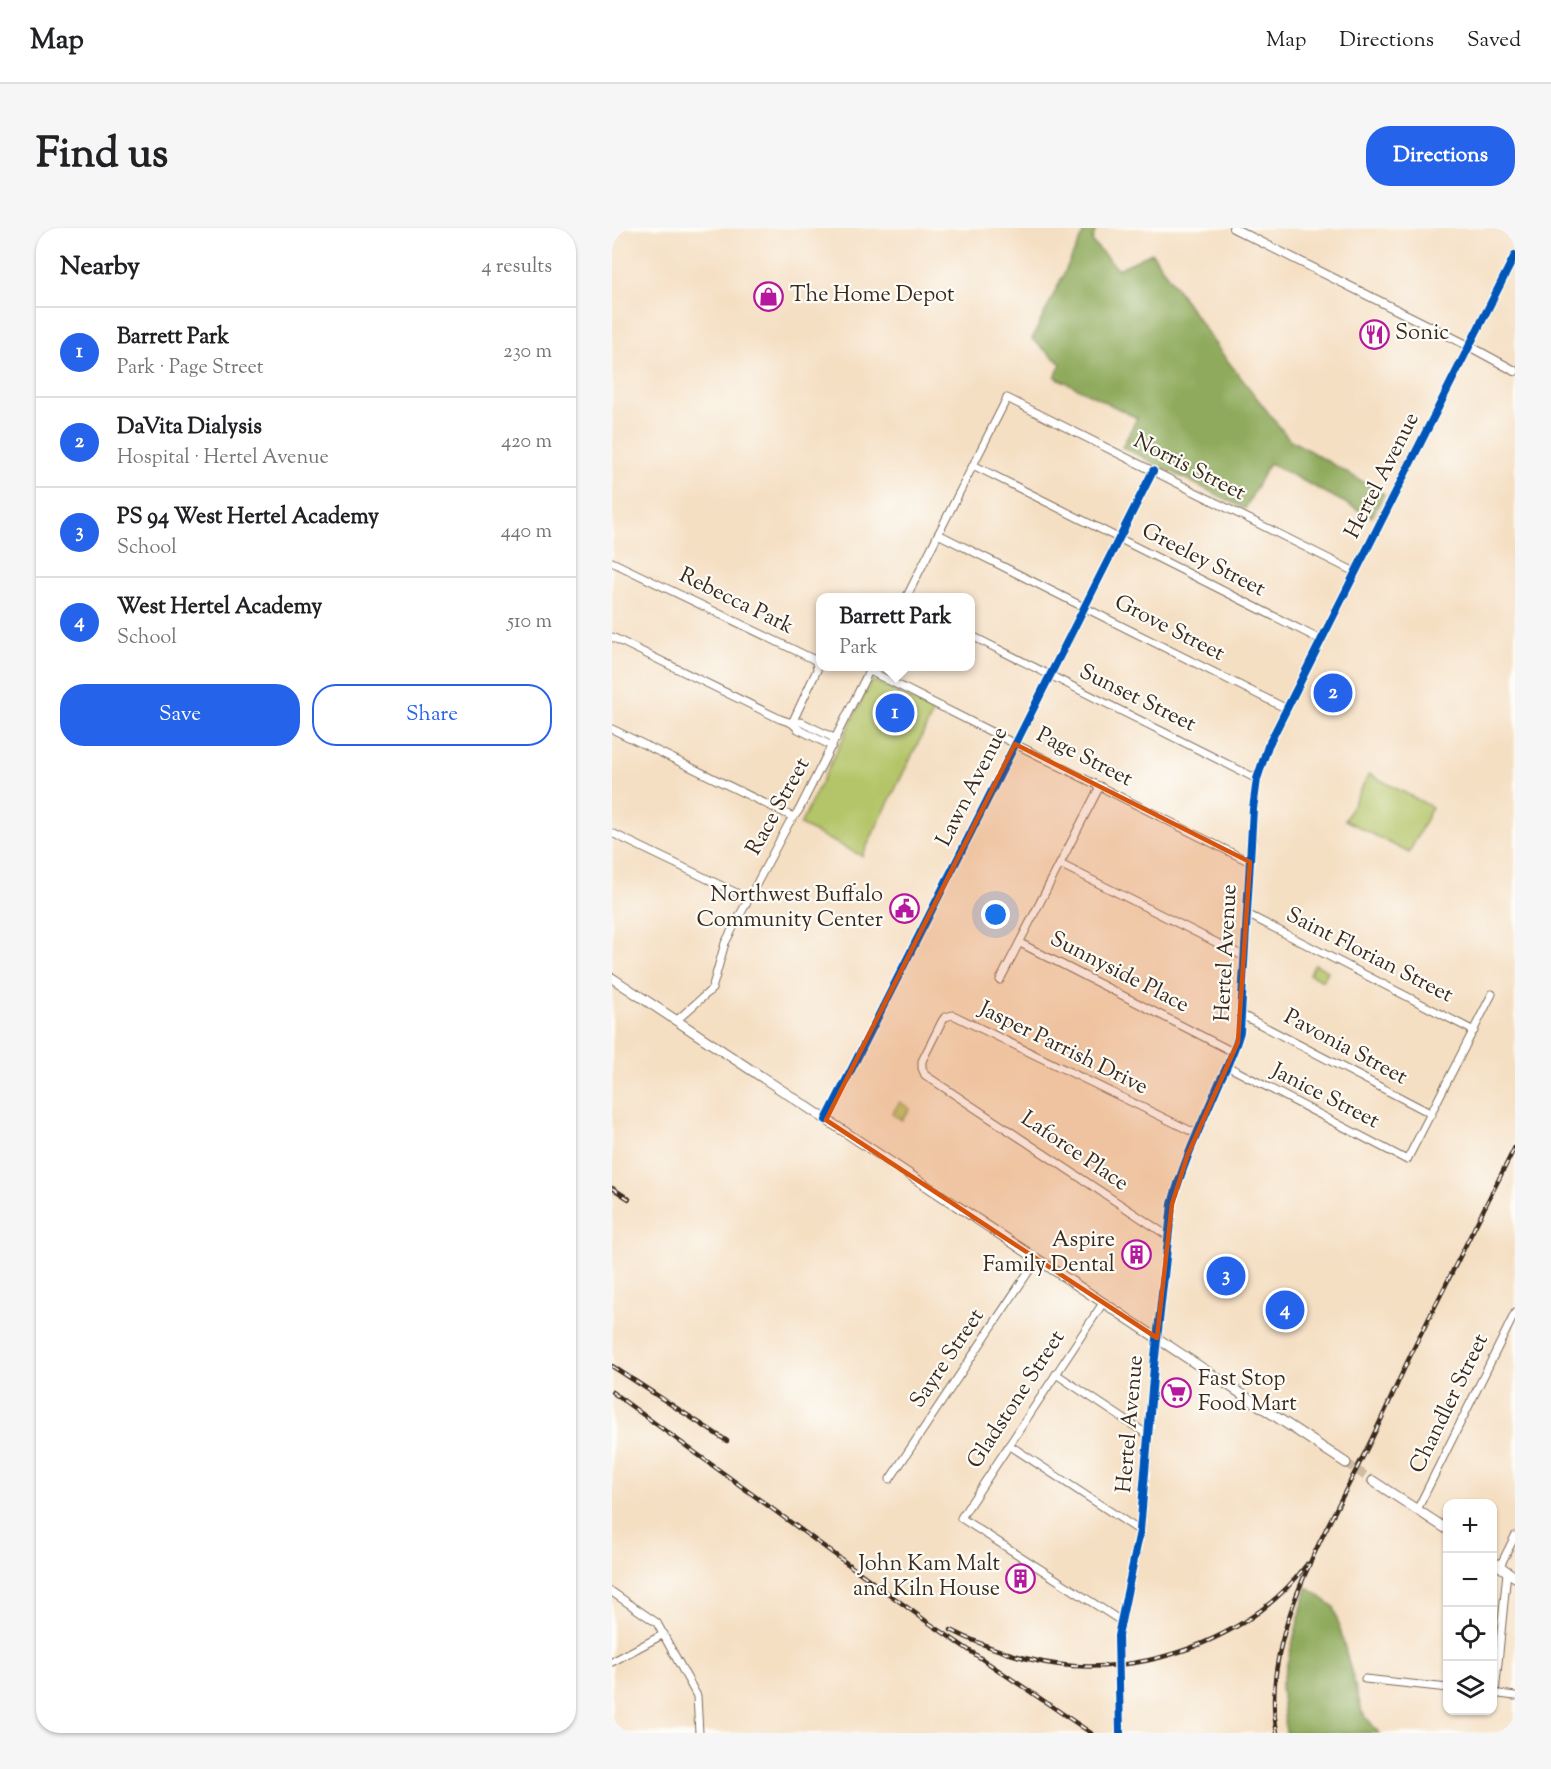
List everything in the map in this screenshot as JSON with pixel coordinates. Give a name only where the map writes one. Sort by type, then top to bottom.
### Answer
[{"type":"main road","points":[[612,978],[1346,1463]]},
{"type":"main road","points":[[1373,1481],[1443,1527]]},
{"type":"street","points":[[1233,228],[1469,346],[1515,372]]},
{"type":"street","name":"Hertel Avenue","points":[[1120,1733],[1118,1635],[1140,1532],[1157,1338],[1172,1204],[1179,1178],[1240,1032],[1257,779],[1268,746],[1515,255]]},
{"type":"street","name":"Norris Street","points":[[973,465],[1007,398],[1355,572]]},
{"type":"street","points":[[908,593],[973,465]]},
{"type":"street","name":"Greeley Street","points":[[973,465],[1321,640]]},
{"type":"street","name":"Lawn Avenue","points":[[826,1120],[1153,471]]},
{"type":"street","name":"Grove Street","points":[[938,534],[1287,709]]},
{"type":"street","name":"Rebecca Park","points":[[612,562],[813,659],[816,664]]},
{"type":"street","points":[[612,638],[780,719],[792,723],[801,722],[836,739]]},
{"type":"street","name":"Sunset Street","points":[[975,638],[1257,779]]},
{"type":"street","name":"Rebecca Park","points":[[792,723],[816,671]]},
{"type":"street","name":"Race Street","points":[[676,1021],[712,989],[725,943],[793,817],[799,810],[870,671]]},
{"type":"street","name":"Page Street","points":[[875,671],[1250,862]]},
{"type":"street","points":[[792,723],[798,729],[832,746]]},
{"type":"street","points":[[612,729],[793,817]]},
{"type":"street","points":[[1000,980],[1100,786]]},
{"type":"street","points":[[612,833],[749,899]]},
{"type":"street","points":[[1060,864],[1245,957]]},
{"type":"street","name":"Saint Florian Street","points":[[1247,914],[1474,1031]]},
{"type":"street","name":"Sunnyside Place","points":[[1020,943],[1233,1052]]},
{"type":"street","points":[[1431,1114],[1492,994]]},
{"type":"street","name":"Pavonia Street","points":[[1242,1015],[1431,1114]]},
{"type":"street","name":"Jasper Parrish Drive","points":[[961,1099],[925,1075],[922,1068],[922,1061],[942,1021],[950,1016],[956,1016],[1197,1134]]},
{"type":"street","name":"Janice Street","points":[[1227,1066],[1407,1160],[1431,1114]]},
{"type":"street","name":"Laforce Place","points":[[961,1099],[1168,1236]]},
{"type":"street","name":"Sayre Street","points":[[890,1479],[1037,1259]]},
{"type":"street","name":"Gladstone Street","points":[[1103,1303],[961,1518],[1121,1621]]},
{"type":"street","name":"Chandler Street","points":[[1417,1510],[1515,1313]]},
{"type":"street","points":[[1056,1374],[1148,1435]]},
{"type":"street","points":[[1009,1445],[1140,1532]]},
{"type":"street","points":[[1497,1661],[1504,1569],[1515,1536]]},
{"type":"street","points":[[612,1592],[657,1623],[664,1634],[697,1696],[699,1733]]},
{"type":"street","points":[[612,1662],[664,1634]]},
{"type":"street","points":[[1365,1679],[1443,1687]]},
{"type":"street","points":[[1497,1693],[1515,1696]]},
{"type":"highlighted area","points":[[1015,744],[1250,862],[1238,1042],[1188,1154],[1172,1204],[1157,1338],[826,1120]]},
{"type":"green space","points":[[1086,228],[1096,228],[1092,242],[1118,269],[1152,253],[1220,351],[1289,439],[1384,494],[1372,517],[1269,463],[1245,509],[1122,447],[1137,418],[1055,377],[1061,364],[1032,339]]},
{"type":"green space","points":[[872,680],[934,711],[862,856],[800,825]]},
{"type":"green space","points":[[1369,774],[1432,807],[1409,853],[1345,820]]},
{"type":"green space","points":[[1315,964],[1328,971],[1323,981],[1309,974]]},
{"type":"green space","points":[[900,1102],[910,1109],[902,1120],[892,1114]]},
{"type":"green space","points":[[1307,1587],[1334,1607],[1362,1712],[1379,1733],[1286,1733],[1281,1687]]},
{"type":"tunnel","points":[[1346,1463],[1373,1481]]},
{"type":"railway","points":[[1277,1733],[1274,1695],[1279,1656],[1289,1617],[1303,1578],[1415,1346],[1515,1147]]},
{"type":"railway","points":[[612,1188],[629,1199]]},
{"type":"railway","points":[[612,1366],[727,1441]]},
{"type":"railway","points":[[612,1392],[926,1621],[1091,1733]]},
{"type":"railway","points":[[951,1630],[995,1649],[1058,1665],[1105,1666],[1138,1662],[1203,1643],[1233,1628],[1261,1610],[1286,1589],[1307,1564]]},
{"type":"cycle path","points":[[1120,1733],[1118,1636],[1140,1531],[1154,1366],[1172,1204],[1187,1158],[1240,1032],[1253,809],[1257,779],[1268,746],[1515,255]]},
{"type":"cycle path","points":[[826,1120],[1153,471]]},
{"type":"place","name":"The Home Depot","points":[[769,296]]},
{"type":"place","name":"Sonic","points":[[1374,334]]},
{"type":"place","name":"DaVita Dialysis","points":[[1333,693]]},
{"type":"place","name":"Barrett Park","points":[[895,713]]},
{"type":"place","name":"Northwest Buffalo Community Center","points":[[904,909]]},
{"type":"place","name":"Aspire Family Dental","points":[[1136,1254]]},
{"type":"place","name":"PS 94 West Hertel Academy","points":[[1226,1276]]},
{"type":"place","name":"West Hertel Academy","points":[[1285,1310]]},
{"type":"place","name":"Fast Stop Food Mart","points":[[1177,1393]]},
{"type":"place","name":"John Kam Malt and Kiln House","points":[[1021,1578]]}]
